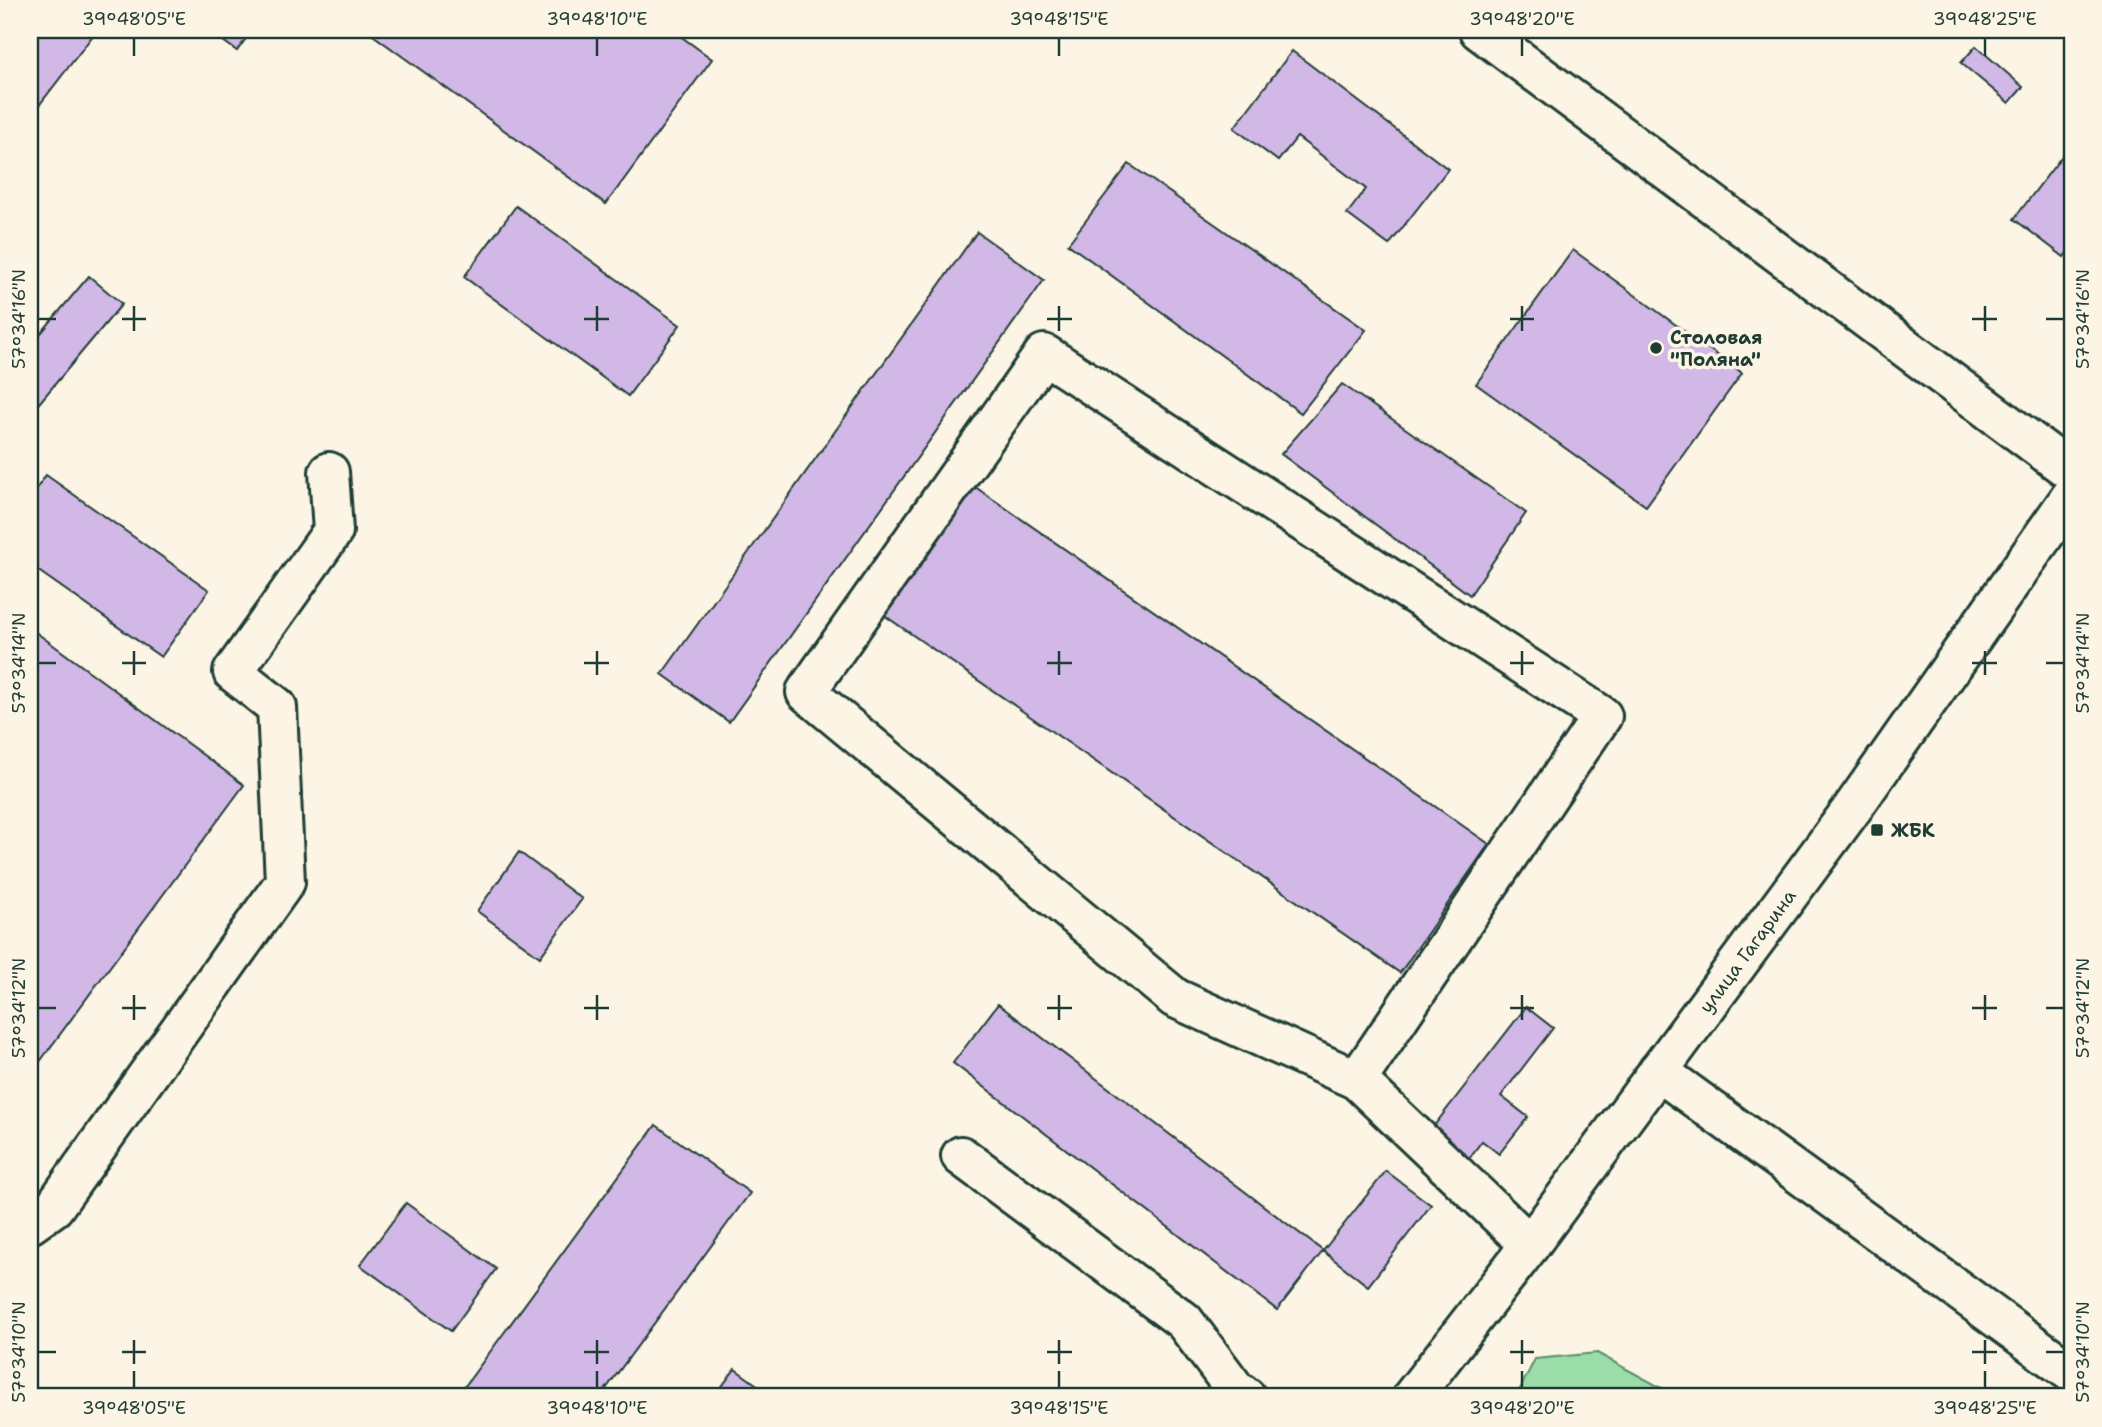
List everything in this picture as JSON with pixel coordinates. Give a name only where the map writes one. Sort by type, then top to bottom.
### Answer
[{"type":"main road","points":[[1479,30],[2072,472]]},
{"type":"main road","points":[[1357,1080],[1602,716],[1044,354],[806,692],[1175,998],[1357,1080],[1530,1245]]},
{"type":"main road","points":[[30,1224],[54,1207],[285,882],[277,707],[233,672],[333,531],[329,472]]},
{"type":"main road","name":"улица Гагарина","points":[[1412,1397],[1530,1245],[1852,809],[2072,495]]},
{"type":"main road","points":[[1658,1071],[2072,1373]]},
{"type":"main road","points":[[961,1156],[1184,1321],[1235,1390],[1246,1397]]},
{"type":"green space","points":[[1597,1353],[1678,1397],[1516,1397],[1535,1359]]},
{"type":"building","points":[[30,30],[97,30],[30,117]]},
{"type":"building","points":[[208,30],[252,30],[237,51]]},
{"type":"building","points":[[366,30],[672,30],[712,59],[606,204]]},
{"type":"building","points":[[1976,46],[2023,87],[2009,103],[1961,63]]},
{"type":"building","points":[[1292,51],[1448,169],[1389,245],[1347,214],[1366,189],[1297,137],[1278,161],[1234,128]]},
{"type":"building","points":[[2072,143],[2072,246],[2064,257],[2014,219]]},
{"type":"building","points":[[1129,164],[1366,330],[1301,413],[1068,244]]},
{"type":"building","points":[[516,206],[680,325],[628,396],[464,277]]},
{"type":"building","points":[[977,232],[1044,280],[729,722],[662,674]]},
{"type":"building","points":[[1573,250],[1742,373],[1646,506],[1476,384]]},
{"type":"building","points":[[89,276],[122,304],[30,414],[30,346]]},
{"type":"building","points":[[1342,384],[1526,513],[1470,595],[1281,454]]},
{"type":"building","points":[[46,475],[209,590],[161,657],[30,565],[30,498]]},
{"type":"building","points":[[971,484],[1489,844],[1400,973],[881,613]]},
{"type":"building","points":[[30,628],[244,785],[30,1075]]},
{"type":"building","points":[[519,852],[582,899],[540,957],[477,911]]},
{"type":"building","points":[[998,1004],[1323,1251],[1277,1310],[953,1063]]},
{"type":"building","points":[[1526,1007],[1553,1028],[1501,1096],[1528,1117],[1499,1154],[1482,1141],[1461,1169],[1423,1140]]},
{"type":"building","points":[[656,1125],[750,1193],[600,1397],[457,1397]]},
{"type":"building","points":[[1386,1171],[1431,1205],[1368,1286],[1323,1251]]},
{"type":"building","points":[[406,1203],[496,1269],[451,1331],[360,1265]]},
{"type":"building","points":[[735,1369],[774,1397],[714,1397]]},
{"type":"place","name":"Столовая \"Поляна\"","points":[[1656,348]]},
{"type":"place","name":"ЖБК","points":[[1877,830]]}]
